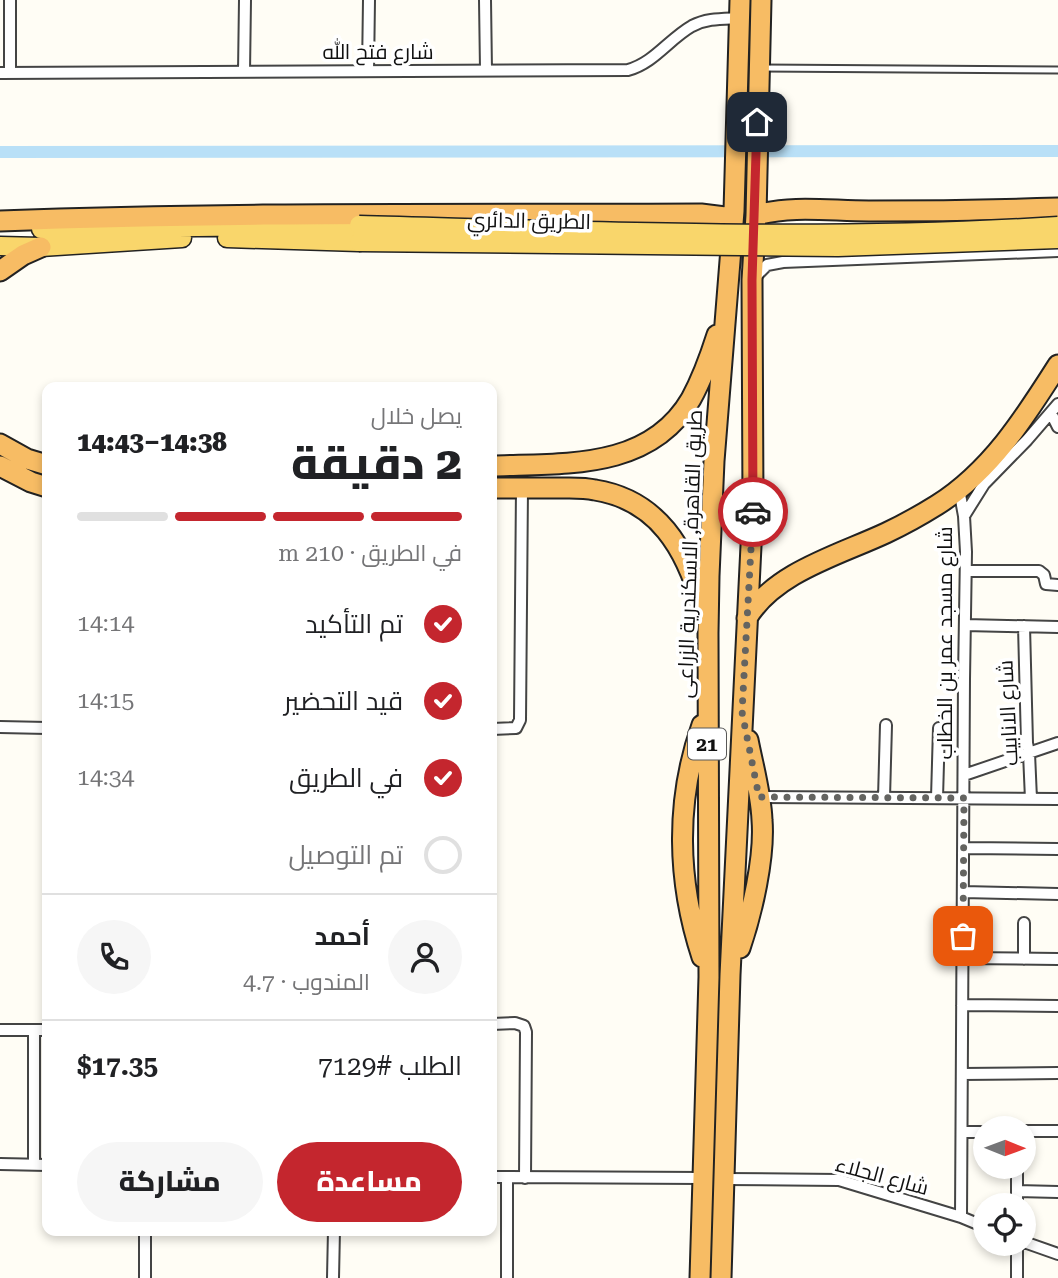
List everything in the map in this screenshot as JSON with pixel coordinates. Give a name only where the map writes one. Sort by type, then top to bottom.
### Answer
[{"type":"highway","name":"21","points":[[722,1278],[730,975],[753,505],[752,280],[761,0]]},
{"type":"highway","name":"طريق القاهرة, الاسكندرية الزراعى","points":[[703,1178],[709,977],[689,911],[681,842],[688,774],[696,740],[708,708],[714,461],[734,214],[740,9]]},
{"type":"highway","points":[[756,213],[817,208],[866,211],[1058,208]]},
{"type":"highway","points":[[0,221],[350,214],[734,214]]},
{"type":"highway","points":[[0,271],[23,255],[41,247]]},
{"type":"highway","points":[[497,466],[596,461],[624,454],[649,441],[672,424],[690,401],[707,363],[727,300]]},
{"type":"highway","points":[[746,619],[755,605],[782,583],[823,559],[902,525],[959,489],[1009,438],[1058,365]]},
{"type":"highway","points":[[0,444],[27,459],[42,464]]},
{"type":"highway","points":[[0,466],[42,485]]},
{"type":"highway","points":[[497,488],[594,489],[618,495],[640,506],[660,522],[676,541],[697,586],[708,633]]},
{"type":"highway","points":[[730,975],[760,865],[762,820],[742,712]]},
{"type":"highway","points":[[700,1278],[703,1178]]},
{"type":"main road","name":"الطريق الدائري","points":[[0,229],[825,235],[1058,226]]},
{"type":"main road","name":"الطريق الدائري","points":[[0,246],[41,247],[200,237],[359,233],[838,247],[1058,239]]},
{"type":"street","points":[[5,73],[10,0]]},
{"type":"street","points":[[244,72],[245,0]]},
{"type":"street","points":[[368,71],[369,0]]},
{"type":"street","points":[[485,0],[486,70]]},
{"type":"street","name":"شارع فتح الله","points":[[5,73],[628,70],[640,66],[696,24],[740,9]]},
{"type":"street","points":[[752,280],[768,265],[783,262],[1058,251]]},
{"type":"street","points":[[964,516],[984,484],[1058,404]]},
{"type":"street","points":[[1051,413],[1058,427]]},
{"type":"street","points":[[497,729],[516,728],[520,720],[522,488]]},
{"type":"street","name":"شارع مسجد عمر بن الخطاب","points":[[959,489],[964,516],[966,571],[961,1217]]},
{"type":"street","points":[[966,571],[1039,571],[1044,575],[1046,584],[1058,585]]},
{"type":"street","points":[[965,625],[1058,627]]},
{"type":"street","name":"شارع الانابيب","points":[[1024,626],[1031,799]]},
{"type":"street","points":[[884,798],[886,725]]},
{"type":"street","points":[[0,727],[42,728]]},
{"type":"street","points":[[937,798],[939,728]]},
{"type":"street","points":[[964,775],[1058,743]]},
{"type":"street","points":[[759,797],[1058,799]]},
{"type":"street","points":[[964,848],[1058,849]]},
{"type":"street","points":[[963,892],[1058,894]]},
{"type":"street","points":[[1024,923],[1024,959]]},
{"type":"street","points":[[962,958],[1058,959]]},
{"type":"street","points":[[962,1005],[1058,1006]]},
{"type":"street","points":[[497,1024],[519,1024],[524,1026],[526,1032],[525,1178]]},
{"type":"street","points":[[0,1031],[42,1030]]},
{"type":"street","points":[[34,1031],[34,1165]]},
{"type":"street","points":[[962,1074],[1058,1073]]},
{"type":"street","points":[[1036,1131],[1058,1131]]},
{"type":"street","points":[[962,1132],[973,1132]]},
{"type":"street","points":[[0,1164],[42,1166]]},
{"type":"street","points":[[497,1177],[703,1178]]},
{"type":"street","points":[[507,1178],[507,1278]]},
{"type":"street","name":"شارع الجلاء","points":[[724,1179],[839,1180],[973,1222]]},
{"type":"street","points":[[1017,1180],[1017,1191],[1058,1192]]},
{"type":"street","points":[[145,1236],[145,1278]]},
{"type":"street","points":[[333,1278],[334,1236]]},
{"type":"street","points":[[1036,1246],[1058,1254]]},
{"type":"street","points":[[1017,1256],[1017,1278]]},
{"type":"lane","points":[[759,71],[1058,70]]},
{"type":"waterway","points":[[0,152],[1058,151]]},
{"type":"way so far","points":[[753,512],[742,712],[759,797],[964,798],[963,936]]},
{"type":"route","points":[[753,512],[752,280],[757,122]]}]
